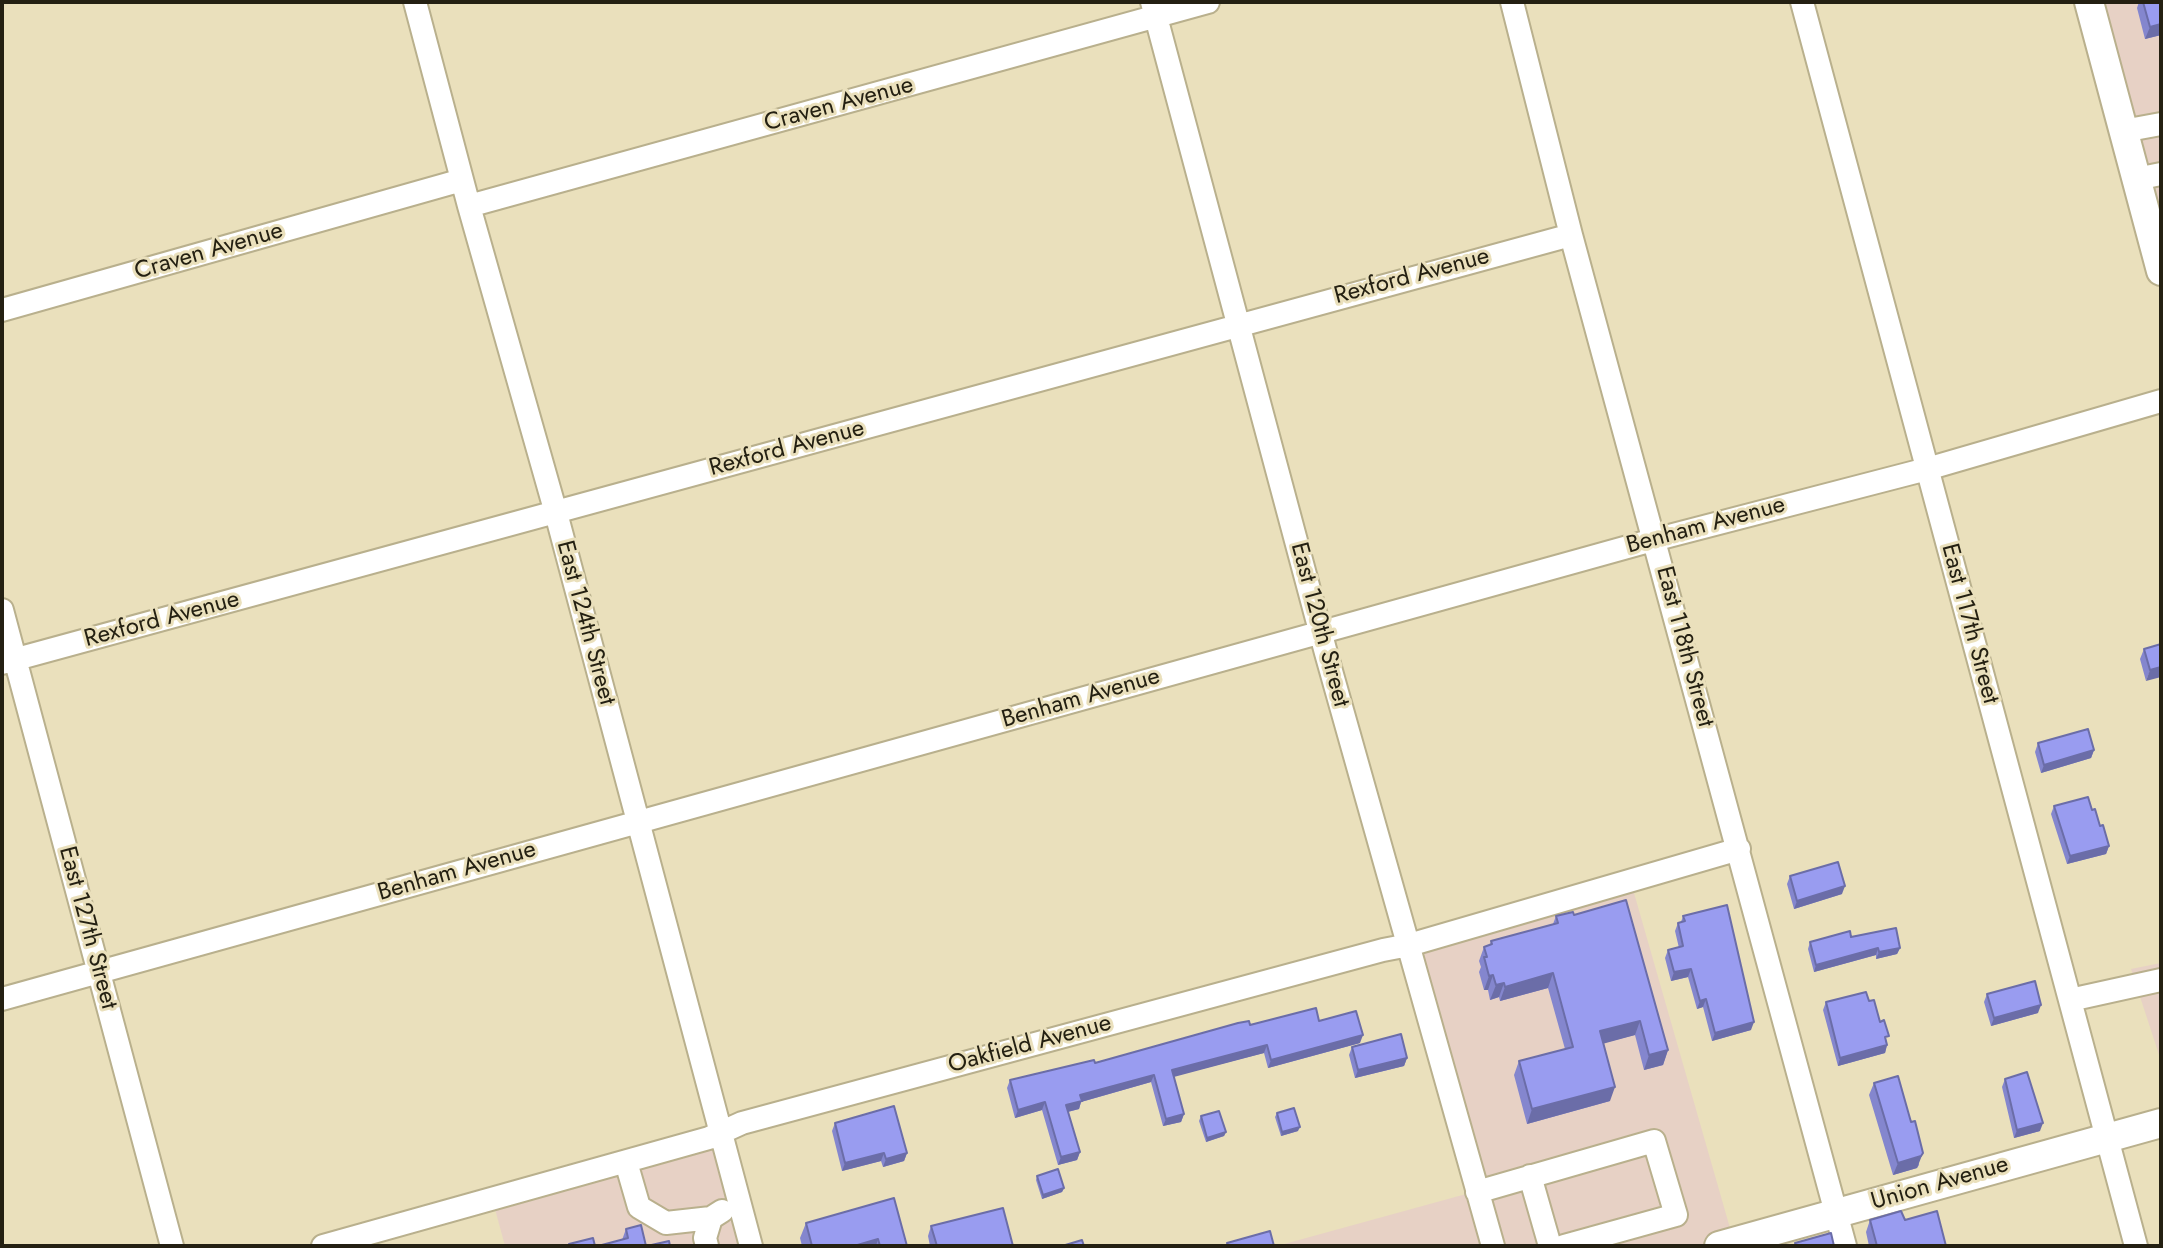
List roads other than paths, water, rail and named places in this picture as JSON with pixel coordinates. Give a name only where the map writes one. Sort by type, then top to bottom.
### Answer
[{"type":"main road","points":[[2089,2],[2123,131],[2149,176],[2161,271]]},
{"type":"main road","name":"Union Avenue","points":[[1719,1246],[2161,1123]]},
{"type":"street","name":"East 124th Street","points":[[415,2],[556,513],[751,1246]]},
{"type":"street","name":"Craven Avenue","points":[[469,206],[1154,10],[1208,2]]},
{"type":"street","name":"East 118th Street","points":[[1512,2],[1571,235],[1845,1246]]},
{"type":"street","name":"East 117th Street","points":[[1802,2],[2136,1246]]},
{"type":"street","name":"East 120th Street","points":[[1154,10],[1321,632],[1493,1246]]},
{"type":"street","points":[[2123,131],[2161,124]]},
{"type":"street","name":"Craven Avenue","points":[[2,310],[462,180]]},
{"type":"street","name":"Rexford Avenue","points":[[9,661],[1571,235]]},
{"type":"street","name":"Benham Avenue","points":[[2,999],[1655,539],[1927,469],[2161,401]]},
{"type":"street","name":"East 127th Street","points":[[2,610],[9,661],[99,972],[172,1246]]},
{"type":"street","name":"Oakfield Avenue","points":[[323,1246],[709,1138],[757,1119],[1409,945],[1739,849]]},
{"type":"street","points":[[2070,1000],[2161,980]]},
{"type":"street","points":[[1477,1192],[1654,1141],[1676,1215],[1564,1246]]},
{"type":"street","points":[[626,1162],[639,1207],[666,1223],[711,1218],[740,1205]]},
{"type":"street","points":[[1530,1176],[1550,1246]]},
{"type":"street","points":[[707,1246],[705,1238],[711,1218]]}]
